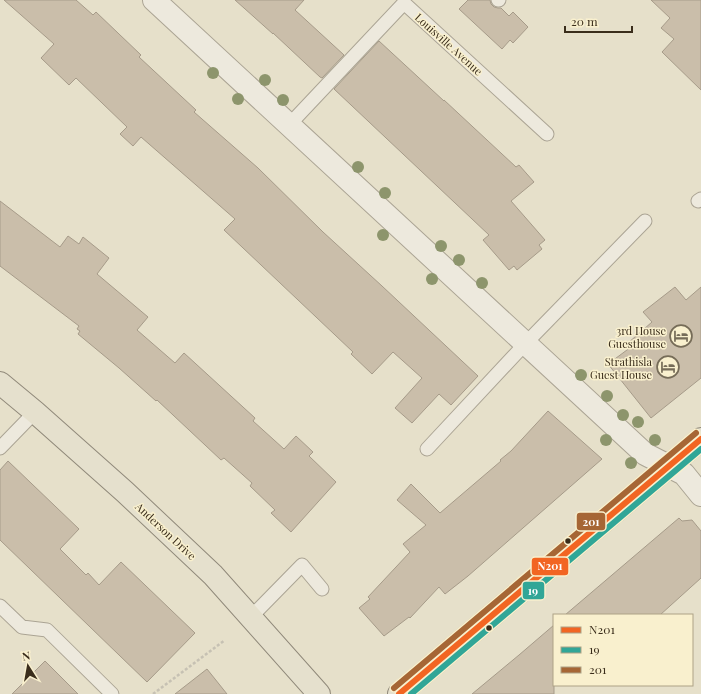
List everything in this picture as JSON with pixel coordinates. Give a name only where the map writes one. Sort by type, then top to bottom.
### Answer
[{"type":"main road","name":"Anderson Drive","points":[[0,383],[125,492],[213,575],[319,694]]},
{"type":"main road","points":[[399,694],[701,439]]},
{"type":"street","points":[[154,0],[525,344],[646,454],[684,474],[701,495]]},
{"type":"lane","name":"Louisville Avenue","points":[[289,126],[404,3],[547,134]]},
{"type":"lane","points":[[428,449],[525,344],[645,221]]},
{"type":"lane","points":[[0,448],[35,412]]},
{"type":"lane","points":[[251,617],[302,565],[322,589]]},
{"type":"lane","points":[[0,606],[22,627],[47,630],[112,694]]},
{"type":"path","points":[[153,694],[225,640]]},
{"type":"building","points":[[4,0],[76,0],[93,15],[96,12],[141,55],[139,57],[196,110],[194,112],[258,168],[323,232],[478,376],[451,405],[439,394],[412,423],[395,408],[422,378],[393,352],[372,374],[351,354],[353,352],[224,230],[235,219],[141,137],[133,146],[120,134],[127,127],[76,78],[69,85],[41,58],[54,44]]},
{"type":"building","points":[[235,0],[304,0],[295,10],[344,55],[322,78],[320,77]]},
{"type":"building","points":[[468,0],[490,0],[494,7],[501,8],[509,16],[513,12],[528,27],[513,43],[510,40],[502,49],[459,9]]},
{"type":"building","points":[[651,0],[701,0],[701,90],[662,52],[674,39],[661,28],[670,18]]},
{"type":"building","points":[[379,41],[516,167],[519,165],[534,182],[511,201],[545,240],[539,245],[542,249],[517,270],[514,266],[509,270],[483,240],[489,235],[334,89]]},
{"type":"building","points":[[0,201],[60,247],[68,236],[79,244],[83,237],[109,258],[97,274],[148,317],[137,330],[175,363],[184,353],[255,418],[253,421],[284,449],[296,436],[313,452],[309,456],[336,482],[291,532],[271,513],[275,510],[250,486],[252,483],[224,458],[221,460],[157,400],[156,401],[78,334],[80,331],[77,329],[79,326],[0,266]]},
{"type":"building","points":[[675,287],[686,300],[701,287],[701,378],[651,418],[608,364],[631,347],[628,343],[652,322],[643,312]]},
{"type":"building","points":[[548,411],[602,459],[468,576],[445,594],[439,587],[410,618],[409,617],[384,636],[359,608],[370,599],[368,597],[410,552],[403,544],[426,525],[397,500],[411,484],[440,513],[501,461],[500,460],[511,451]]},
{"type":"building","points":[[8,461],[79,529],[60,549],[86,575],[88,573],[99,585],[121,562],[195,633],[147,682],[0,540],[0,470]]},
{"type":"building","points":[[679,518],[682,521],[692,520],[701,531],[701,578],[661,614],[566,614]]},
{"type":"building","points":[[553,626],[554,694],[472,694]]},
{"type":"building","points":[[45,661],[78,694],[12,694]]},
{"type":"building","points":[[207,669],[227,694],[175,694]]},
{"type":"transit line","name":"201","points":[[394,688],[696,433]]},
{"type":"transit line","name":"N201","points":[[399,694],[701,439]]},
{"type":"transit line","name":"19","points":[[411,694],[701,449]]},
{"type":"place","name":"3rd House Guesthouse","points":[[681,336]]},
{"type":"place","name":"Strathisla Guest House","points":[[668,367]]}]
